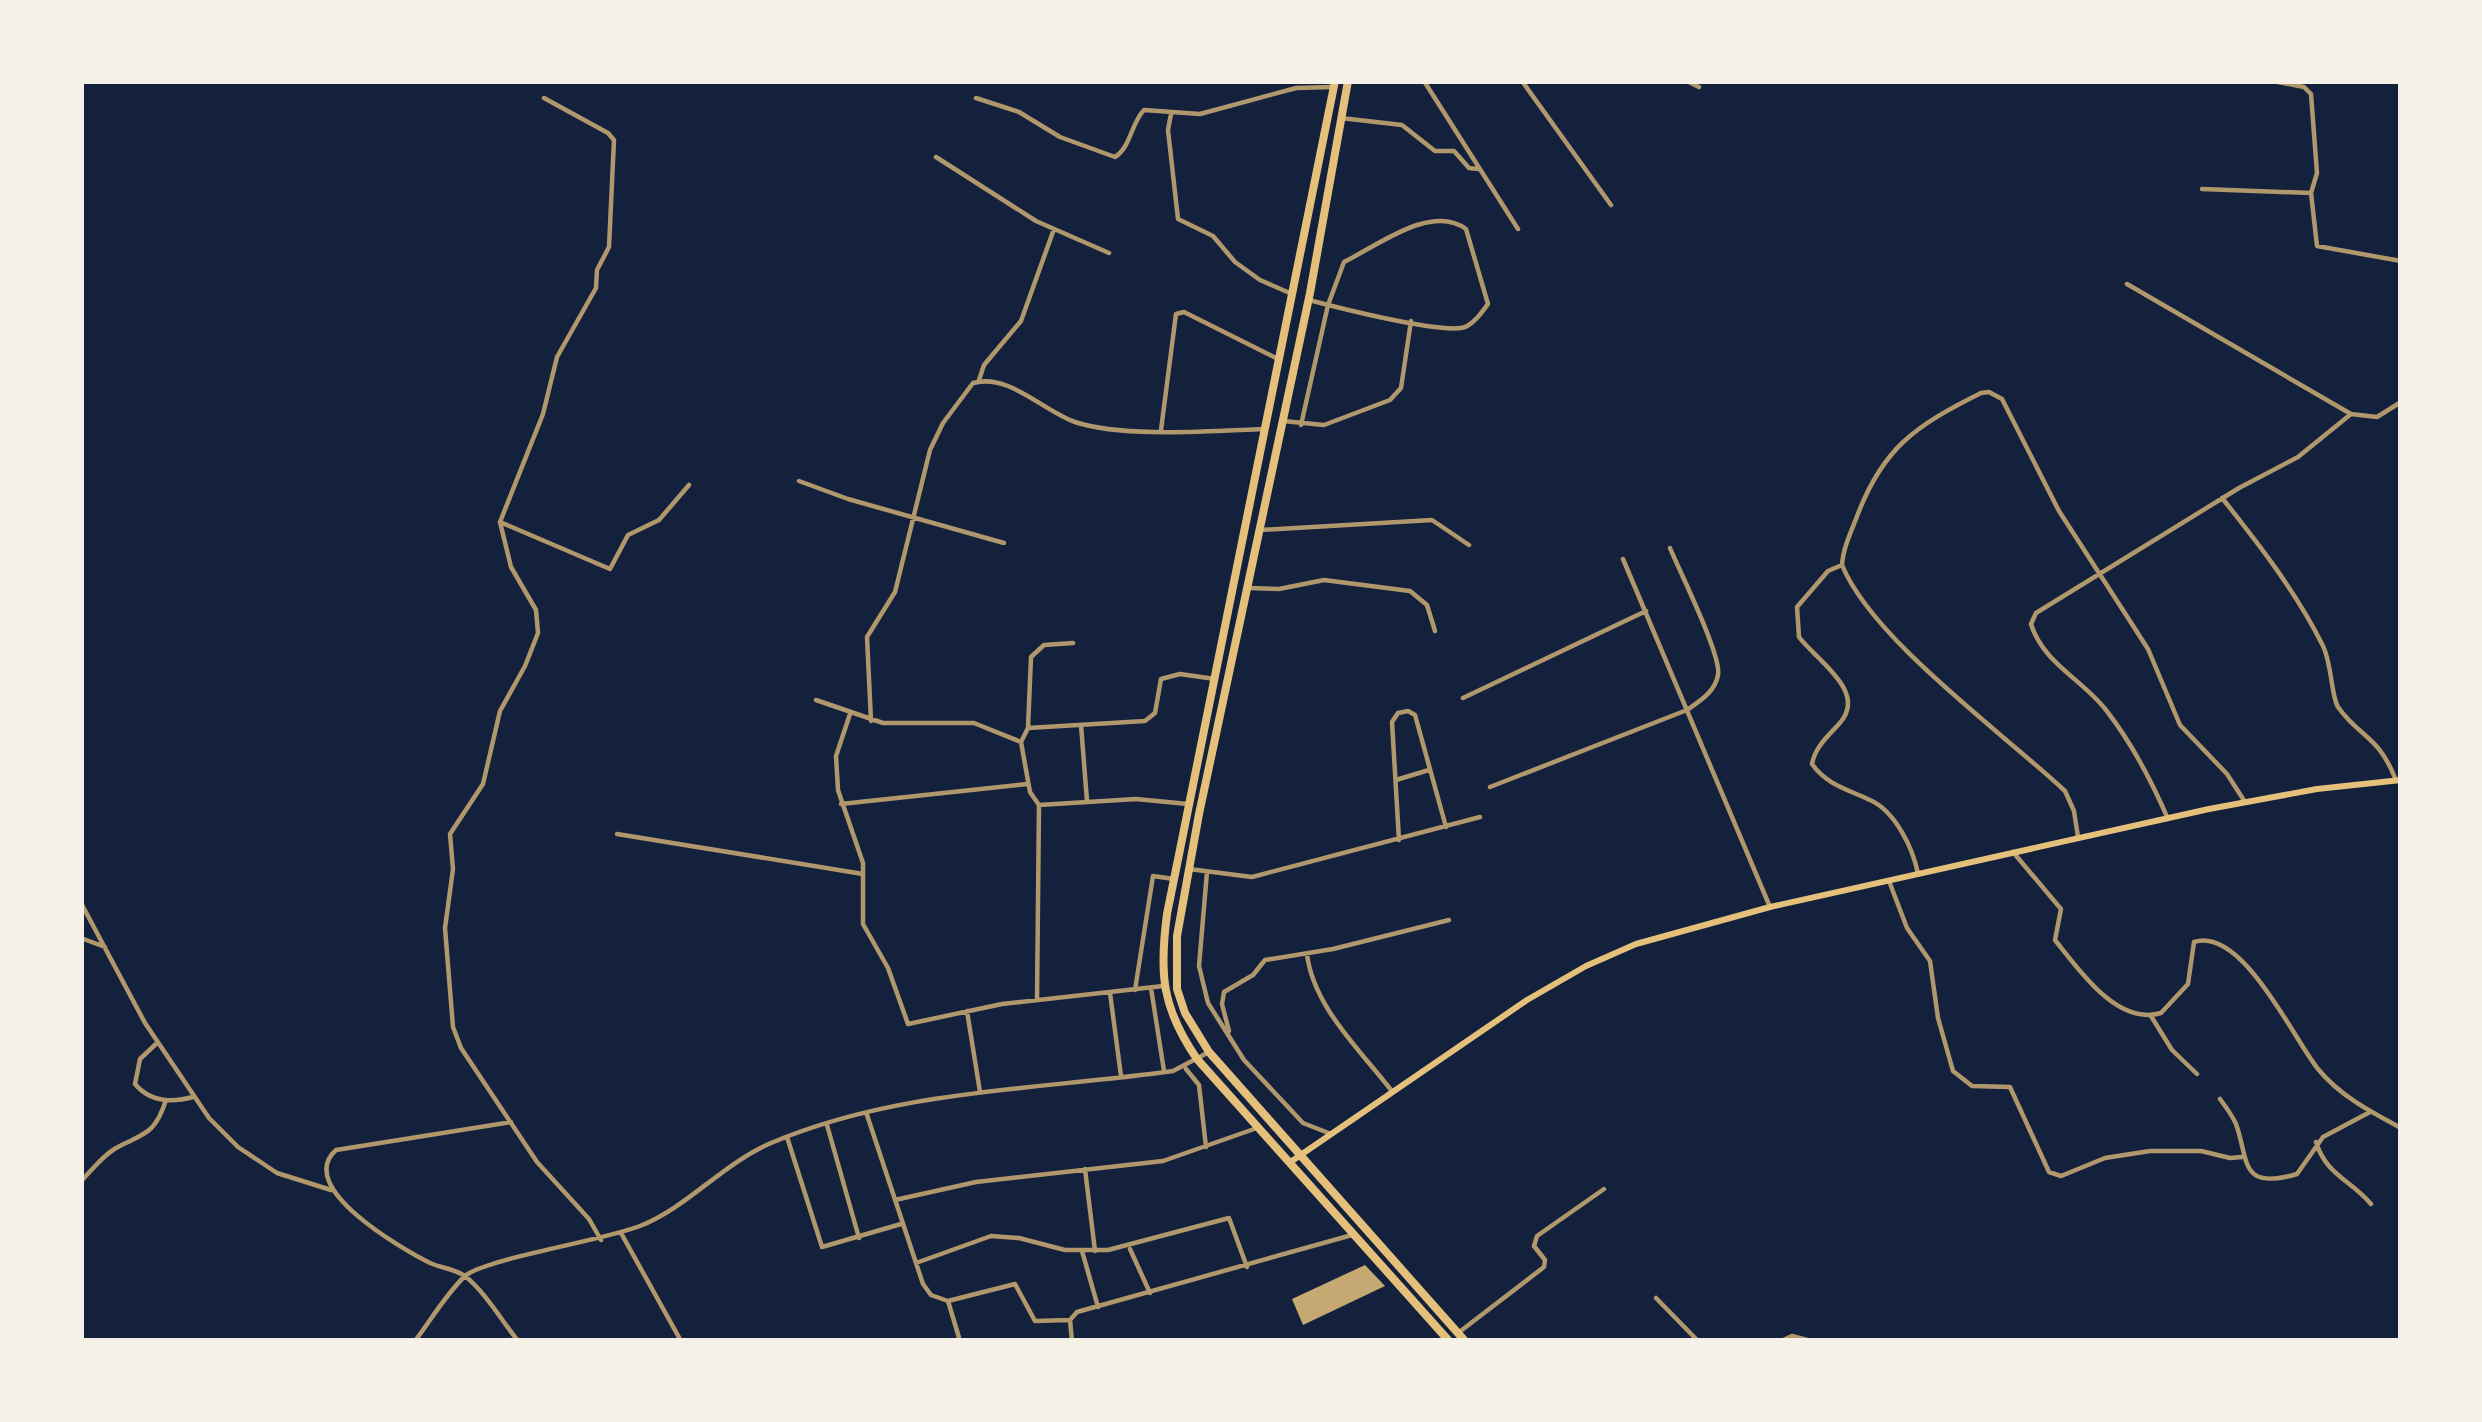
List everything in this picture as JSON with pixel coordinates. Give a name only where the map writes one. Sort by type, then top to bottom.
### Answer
[{"type":"highway","points":[[1348,81],[1304,324],[1189,869],[1177,936],[1177,989],[1208,1052],[1465,1341]]},
{"type":"highway","points":[[1335,84],[1174,879],[1162,951],[1162,986],[1197,1059],[1449,1341]]},
{"type":"highway","points":[[1293,289],[1301,292],[1311,287]]},
{"type":"highway","points":[[1287,322],[1297,317],[1304,324]]},
{"type":"main road","points":[[1289,1162],[1527,1000],[1600,959],[1665,934],[2245,802],[2399,780]]},
{"type":"street","points":[[1424,81],[1518,229]]},
{"type":"street","points":[[1522,81],[1611,205]]},
{"type":"street","points":[[1687,81],[1700,87]]},
{"type":"street","points":[[2273,81],[2303,87],[2312,94],[2317,172],[2311,193],[2317,246],[2401,261]]},
{"type":"street","points":[[976,98],[1019,112],[1060,137],[1110,157],[1124,150],[1140,112],[1150,108],[1200,114],[1296,88],[1335,84]]},
{"type":"street","points":[[544,98],[614,140],[609,247],[597,270],[596,288],[557,357],[543,414],[500,522],[511,567],[536,610],[538,633],[500,711],[483,784],[450,834],[453,869],[445,928],[456,1037],[537,1162],[602,1240]]},
{"type":"street","points":[[1172,111],[1168,130],[1178,219],[1213,236],[1235,262],[1260,280],[1293,289]]},
{"type":"street","points":[[1342,118],[1402,125],[1436,152],[1454,151],[1469,168],[1478,169]]},
{"type":"street","points":[[936,157],[1054,229],[1108,253]]},
{"type":"street","points":[[2202,189],[2311,193]]},
{"type":"street","points":[[1301,425],[1328,305],[1344,262],[1419,225],[1443,220],[1464,224],[1488,307],[1464,328],[1411,321],[1328,305],[1309,299]]},
{"type":"street","points":[[872,721],[867,637],[895,592],[925,463],[936,434],[965,390],[979,380],[984,365],[1021,321],[1054,229]]},
{"type":"street","points":[[2127,284],[2351,414],[2377,417],[2401,403]]},
{"type":"street","points":[[1161,430],[1176,314],[1184,312],[1280,360]]},
{"type":"street","points":[[1283,421],[1324,425],[1397,395],[1411,321]]},
{"type":"street","points":[[979,380],[1000,383],[1077,423],[1161,430],[1264,429]]},
{"type":"street","points":[[2078,838],[2065,791],[1933,674],[1866,606],[1842,565],[1858,512],[1902,439],[1989,392],[2002,399],[2059,511],[2148,649],[2180,725],[2227,774],[2245,802]]},
{"type":"street","points":[[2168,819],[2109,713],[2053,661],[2031,624],[2036,613],[2222,498],[2298,457],[2351,414]]},
{"type":"street","points":[[799,481],[1004,543]]},
{"type":"street","points":[[500,522],[610,569],[632,531],[659,520],[689,485]]},
{"type":"street","points":[[2222,498],[2274,566],[2320,640],[2330,661],[2335,703],[2382,748],[2399,780]]},
{"type":"street","points":[[1261,530],[1418,519],[1444,524],[1469,545]]},
{"type":"street","points":[[1490,787],[1687,710],[1714,686],[1718,665],[1670,548]]},
{"type":"street","points":[[1622,560],[1770,907]]},
{"type":"street","points":[[1842,565],[1828,571],[1797,608],[1799,638],[1827,663],[1849,701],[1847,716],[1816,749],[1812,764],[1844,792],[1880,806],[1905,837],[1918,874]]},
{"type":"street","points":[[1249,588],[1279,589],[1324,580],[1410,591],[1427,605],[1435,632]]},
{"type":"street","points":[[1463,698],[1646,610]]},
{"type":"street","points":[[1073,643],[1044,645],[1031,657],[1028,728],[1021,742],[1033,800],[1039,805],[1136,799],[1190,804]]},
{"type":"street","points":[[1028,728],[1152,718],[1158,684],[1168,676],[1214,680]]},
{"type":"street","points":[[816,700],[872,721],[912,726],[974,723],[1021,742]]},
{"type":"street","points":[[1399,840],[1392,722],[1398,713],[1414,715],[1446,827]]},
{"type":"street","points":[[850,714],[836,756],[842,804],[860,850],[863,924],[893,979],[906,1023],[914,1025],[967,1010],[1162,986]]},
{"type":"street","points":[[1082,725],[1087,801]]},
{"type":"street","points":[[1396,780],[1429,770]]},
{"type":"street","points":[[842,804],[1028,784]]},
{"type":"street","points":[[1037,1000],[1039,805]]},
{"type":"street","points":[[1189,869],[1252,877],[1480,817]]},
{"type":"street","points":[[617,834],[862,874]]},
{"type":"street","points":[[2013,852],[2058,902],[2061,916],[2054,937],[2058,945],[2112,1001],[2136,1015],[2151,1016],[2169,1006],[2188,984],[2194,942],[2209,941],[2242,961],[2259,979],[2319,1071],[2370,1112],[2401,1128]]},
{"type":"street","points":[[1207,872],[1199,966],[1202,986],[1244,1060],[1303,1123],[1331,1134]]},
{"type":"street","points":[[1136,990],[1153,876],[1174,879]]},
{"type":"street","points":[[1889,880],[1900,916],[1930,961],[1938,1018],[1953,1071],[1972,1086],[2010,1087],[2049,1172],[2061,1176],[2104,1158],[2150,1150],[2242,1157]]},
{"type":"street","points":[[81,903],[157,1043],[193,1097],[238,1147],[306,1185],[332,1190],[372,1227],[433,1264],[465,1277],[518,1341]]},
{"type":"street","points":[[1231,1039],[1222,1004],[1224,992],[1253,975],[1265,960],[1449,920]]},
{"type":"street","points":[[81,938],[105,947]]},
{"type":"street","points":[[1307,954],[1319,994],[1393,1093]]},
{"type":"street","points":[[1151,988],[1164,1072]]},
{"type":"street","points":[[1110,992],[1120,1076]]},
{"type":"street","points":[[967,1010],[980,1092]]},
{"type":"street","points":[[2151,1016],[2172,1050],[2197,1074]]},
{"type":"street","points":[[157,1043],[140,1059],[135,1084],[142,1092],[166,1100],[193,1097]]},
{"type":"street","points":[[415,1341],[465,1277],[483,1268],[621,1233],[669,1212],[736,1162],[788,1137],[912,1102],[1184,1068],[1208,1052]]},
{"type":"street","points":[[1184,1068],[1199,1085],[1206,1148]]},
{"type":"street","points":[[2220,1099],[2235,1122],[2242,1157],[2258,1175],[2291,1176],[2302,1168],[2316,1142],[2370,1112]]},
{"type":"street","points":[[81,1181],[115,1148],[135,1142],[153,1128],[166,1100]]},
{"type":"street","points":[[867,1114],[931,1295],[948,1301],[1015,1284],[1030,1317],[1070,1320]]},
{"type":"street","points":[[332,1190],[326,1162],[336,1150],[511,1122]]},
{"type":"street","points":[[827,1125],[859,1238]]},
{"type":"street","points":[[896,1200],[955,1186],[1159,1162],[1258,1128]]},
{"type":"street","points":[[788,1137],[819,1243],[826,1248],[903,1224]]},
{"type":"street","points":[[2316,1142],[2324,1164],[2371,1204]]},
{"type":"street","points":[[1085,1169],[1095,1251]]},
{"type":"street","points":[[1458,1333],[1544,1268],[1545,1260],[1534,1246],[1537,1236],[1604,1189]]},
{"type":"street","points":[[916,1263],[992,1236],[1095,1251],[1229,1218],[1247,1267]]},
{"type":"street","points":[[621,1233],[681,1341]]},
{"type":"street","points":[[1072,1341],[1070,1320],[1077,1312],[1352,1234]]},
{"type":"street","points":[[1129,1246],[1150,1293]]},
{"type":"street","points":[[1082,1251],[1098,1307]]},
{"type":"street","points":[[1656,1298],[1697,1341]]},
{"type":"street","points":[[948,1301],[960,1341]]},
{"type":"street","points":[[1781,1341],[1792,1336],[1811,1341]]},
{"type":"building","points":[[1365,1265],[1385,1286],[1303,1325],[1292,1299]]}]
